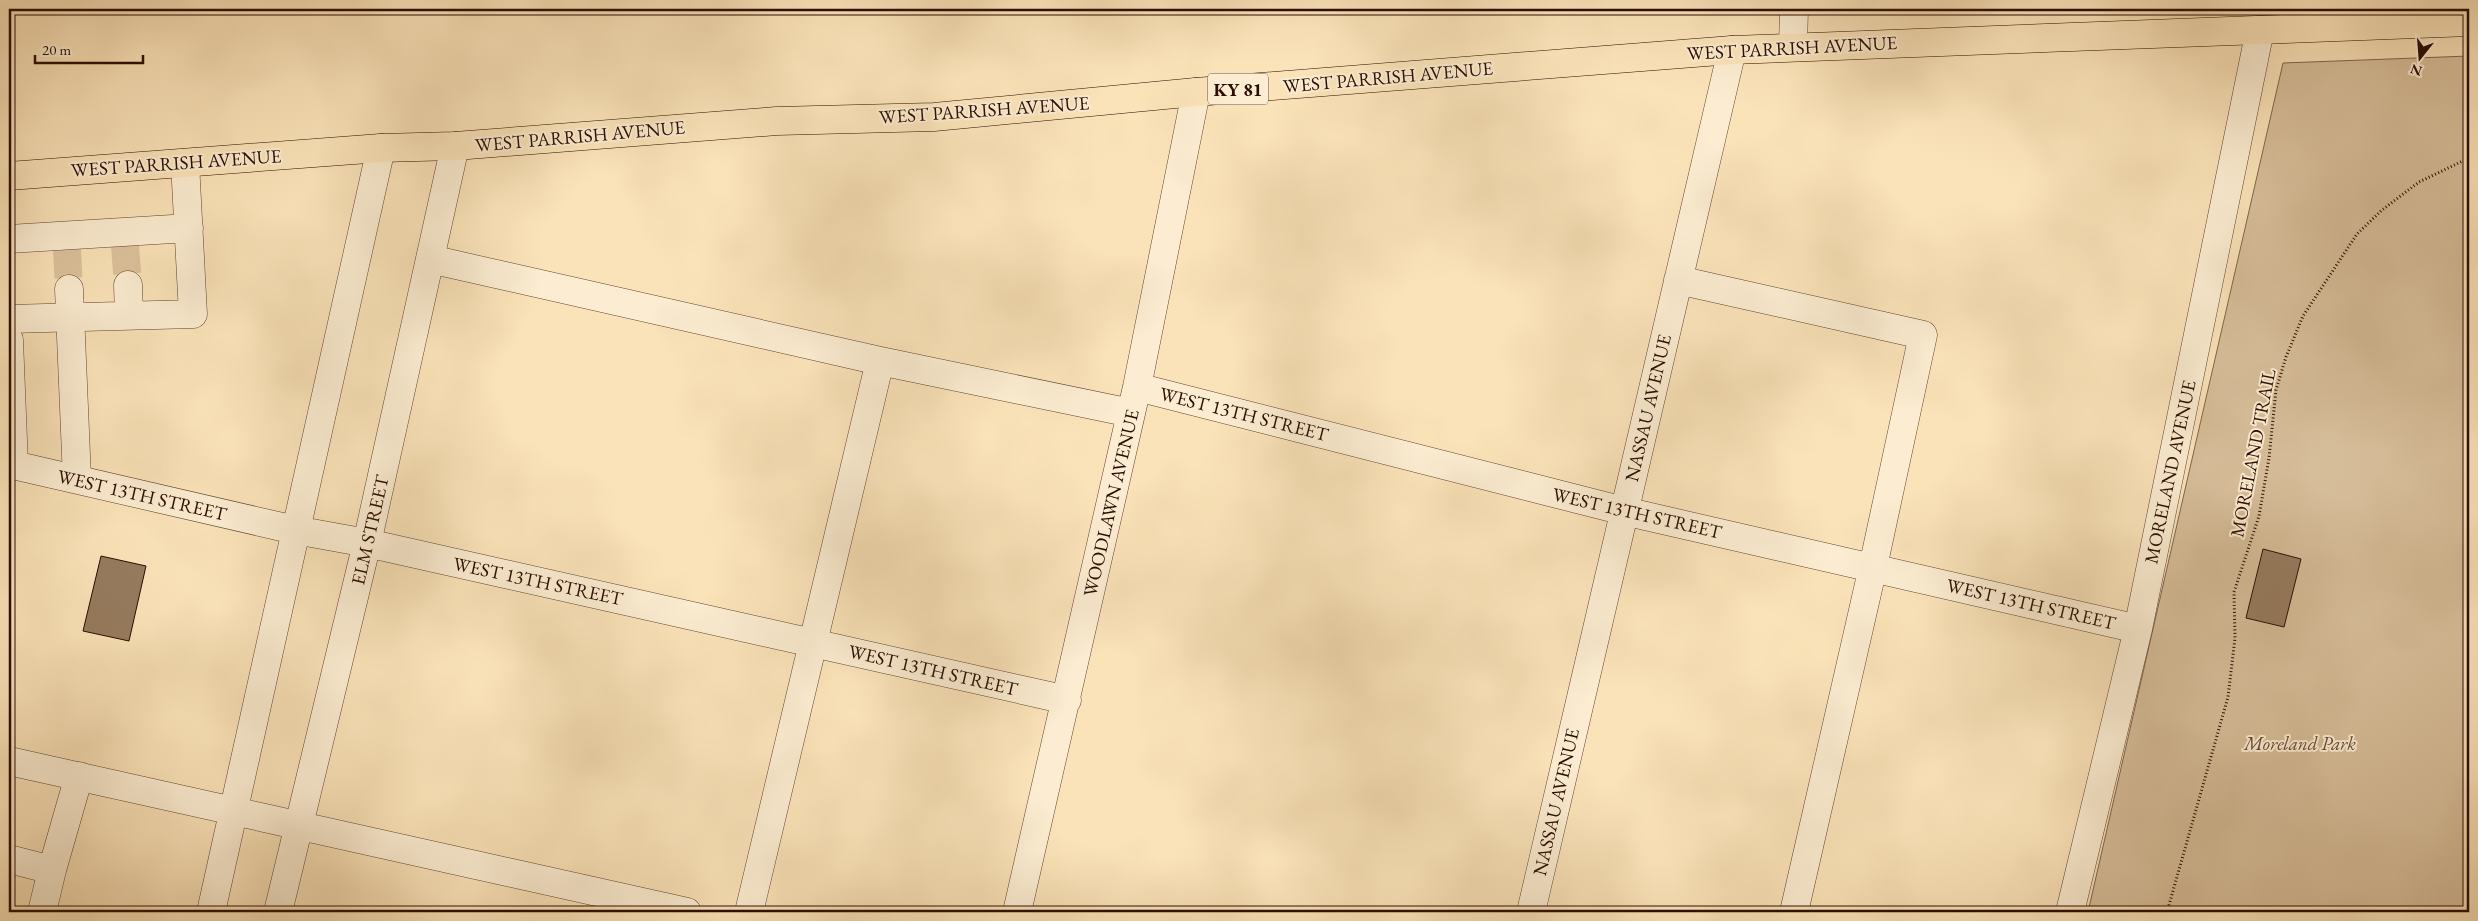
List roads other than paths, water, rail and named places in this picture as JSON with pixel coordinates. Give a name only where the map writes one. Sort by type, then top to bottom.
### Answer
[{"type":"main road","name":"WEST PARRISH AVENUE","points":[[9,176],[381,148],[455,146],[777,121],[934,117],[1196,92],[1793,46],[2469,22]]},
{"type":"street","points":[[1793,46],[1794,9]]},
{"type":"street","name":"MORELAND AVENUE","points":[[2070,912],[2138,629],[2260,30]]},
{"type":"street","name":"NASSAU AVENUE","points":[[1531,912],[1732,50]]},
{"type":"street","name":"WOODLAWN AVENUE","points":[[1017,912],[1067,700],[1134,400],[1196,92]]},
{"type":"street","name":"ELM STREET","points":[[278,912],[368,544],[455,146]]},
{"type":"street","points":[[211,912],[294,530],[381,148]]},
{"type":"street","points":[[9,318],[193,314],[185,163]]},
{"type":"street","points":[[9,239],[67,242],[125,239],[189,228]]},
{"type":"street","name":"WEST 13TH STREET","points":[[430,259],[880,361],[1134,400],[1873,567],[2138,629]]},
{"type":"street","points":[[1678,280],[1923,334],[1873,567],[1794,912]]},
{"type":"street","points":[[128,285],[129,315]]},
{"type":"street","points":[[69,289],[77,479]]},
{"type":"street","points":[[9,340],[11,465]]},
{"type":"street","points":[[749,912],[880,361]]},
{"type":"street","name":"WEST 13TH STREET","points":[[11,465],[294,530],[368,544],[1067,700]]},
{"type":"street","points":[[9,761],[298,827],[687,912]]},
{"type":"street","points":[[42,912],[78,776]]},
{"type":"street","points":[[9,859],[52,870]]},
{"type":"tunnel","points":[[125,246],[128,285]]},
{"type":"tunnel","points":[[67,250],[69,289]]},
{"type":"park label","name":"Moreland Park","points":[[2300,743]]}]
